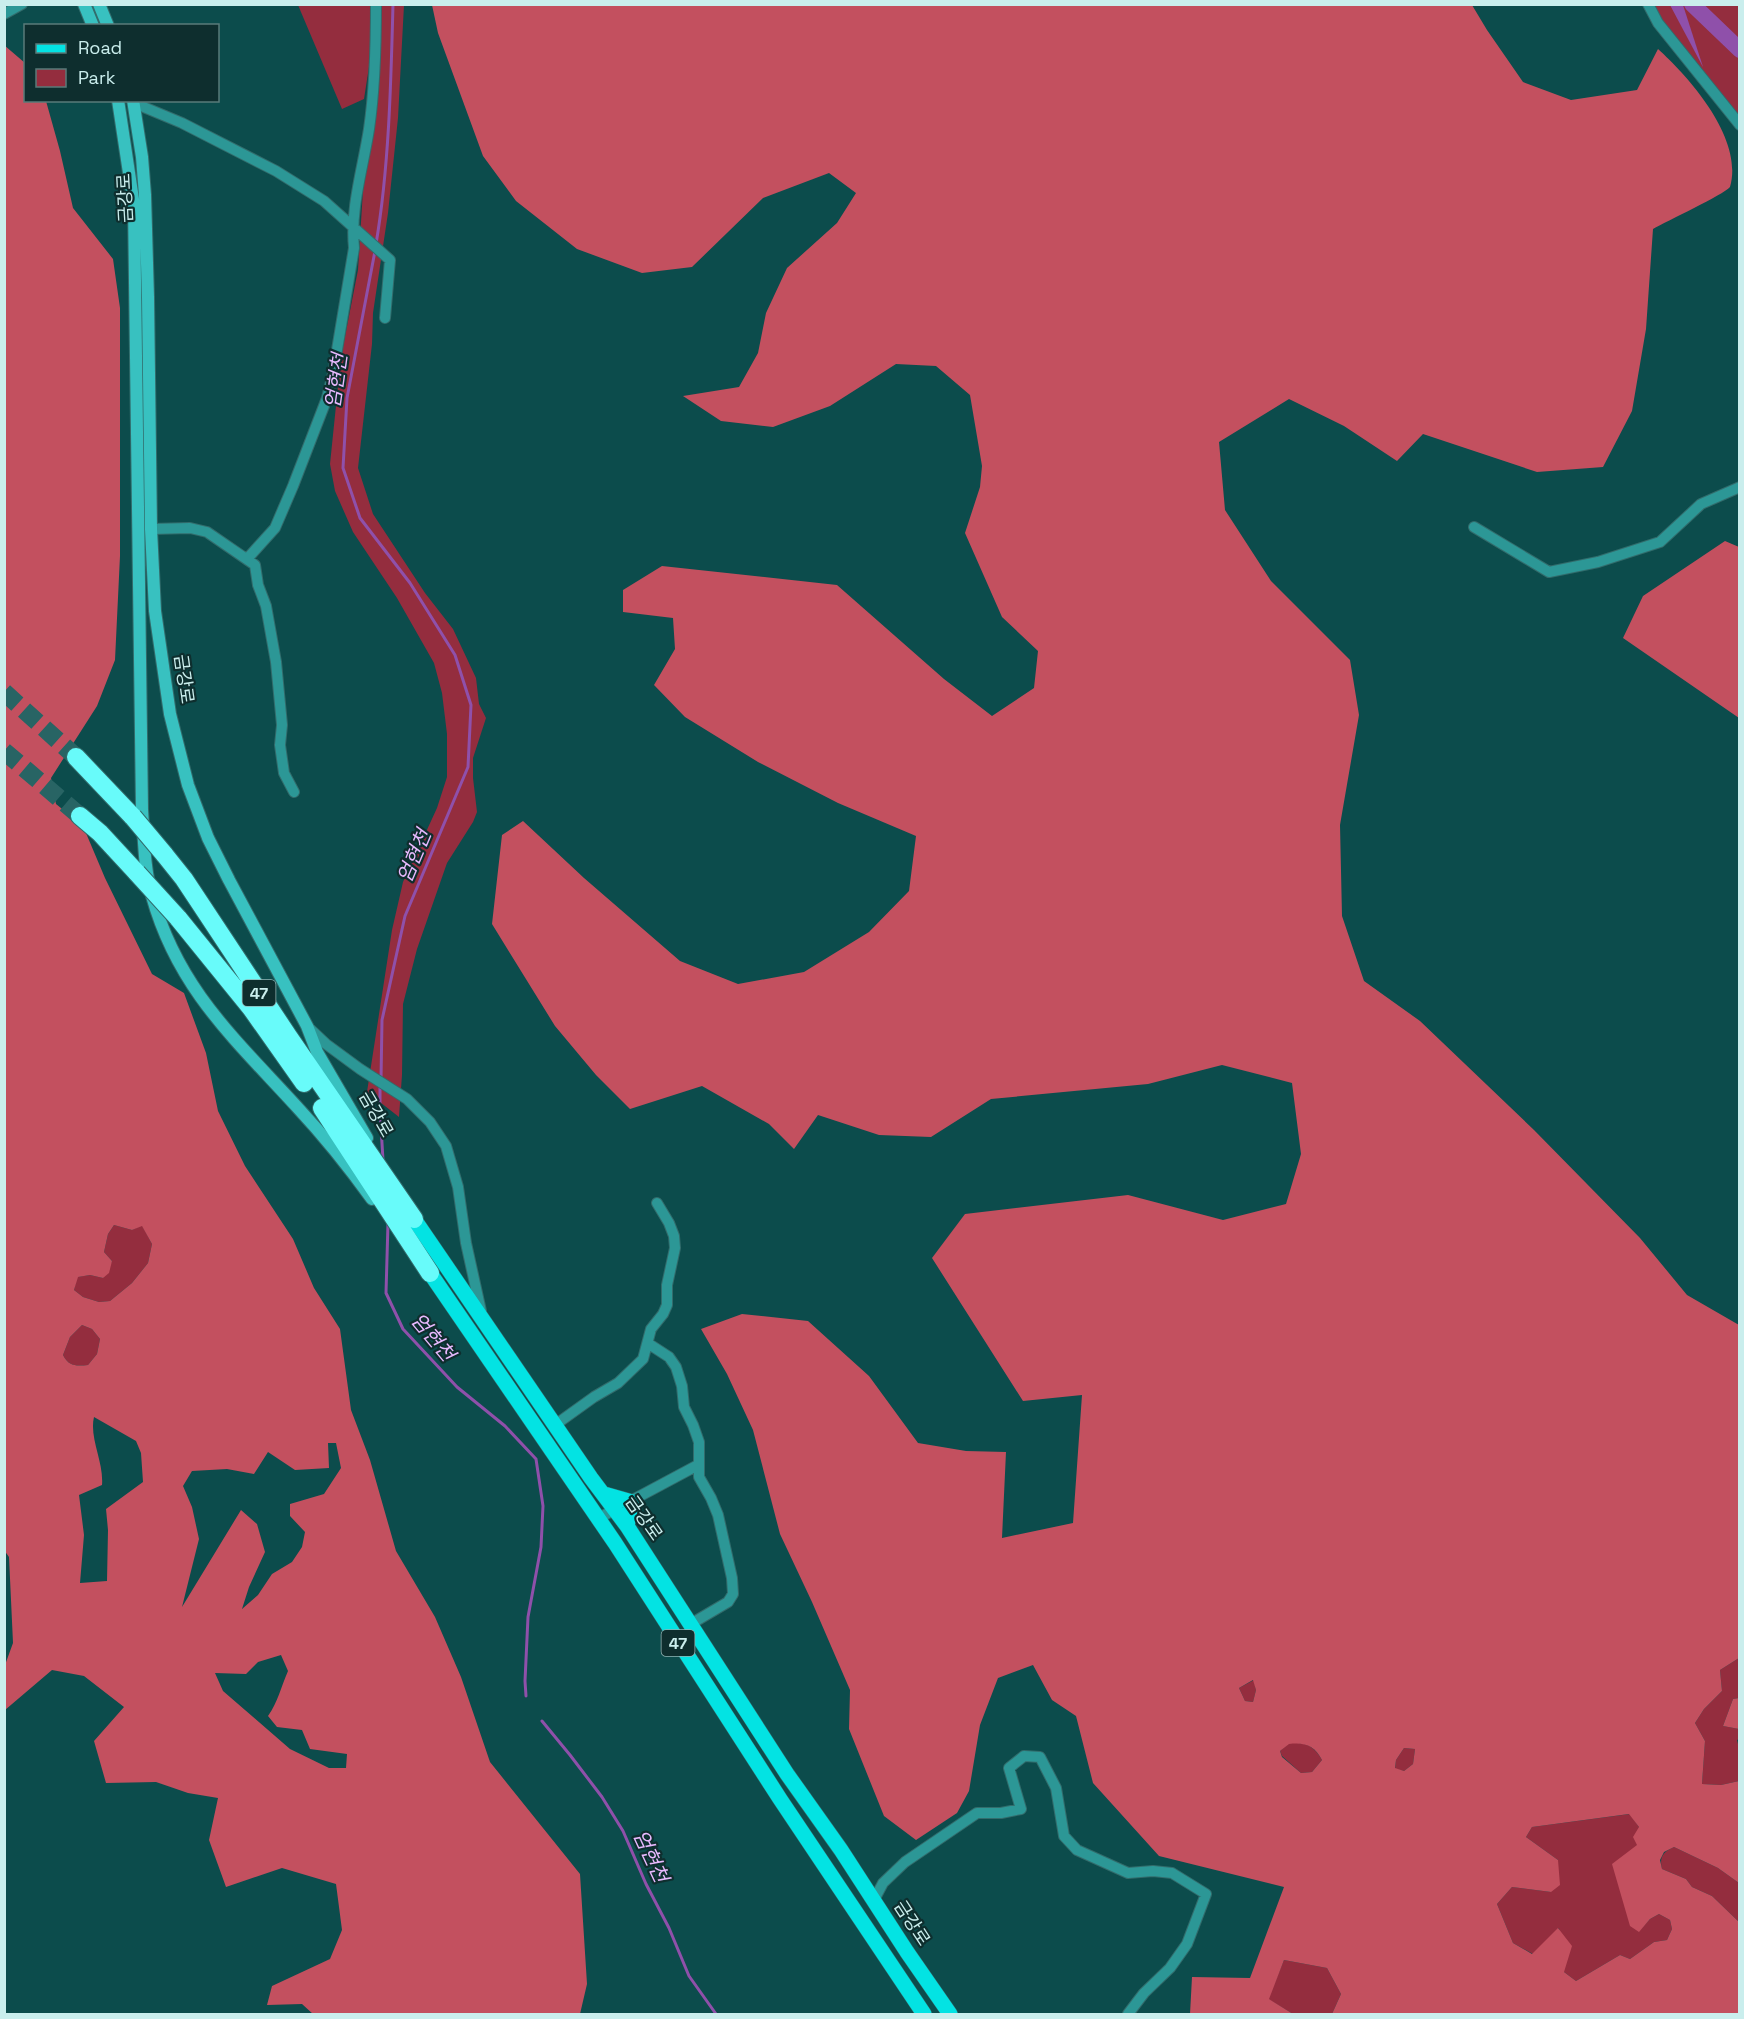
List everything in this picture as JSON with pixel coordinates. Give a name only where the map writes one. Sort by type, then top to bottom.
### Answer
[{"type":"highway","name":"47","points":[[76,757],[133,816],[184,879],[355,1126],[414,1219]]},
{"type":"highway","name":"47","points":[[80,816],[100,833],[178,918],[257,1016],[287,1057],[358,1172],[424,1265]]},
{"type":"main road","points":[[84,4],[92,24]]},
{"type":"main road","points":[[99,4],[107,24]]},
{"type":"main road","name":"금강로","points":[[118,102],[134,206],[142,810],[152,894],[178,962],[196,992],[220,1023],[358,1172]]},
{"type":"main road","name":"금강로","points":[[134,102],[145,195],[151,529],[155,611],[170,714],[188,785],[208,838],[307,1026],[317,1052],[355,1126]]},
{"type":"main road","name":"금강로","points":[[414,1219],[627,1526],[787,1774],[950,2014]]},
{"type":"main road","name":"47","points":[[424,1265],[615,1542],[780,1799],[924,2014]]},
{"type":"main road","points":[[604,1494],[632,1502],[627,1526]]},
{"type":"street","points":[[4,14],[22,4]]},
{"type":"street","points":[[247,559],[274,528],[327,398],[333,374],[354,248],[352,227],[369,126],[376,50],[376,4]]},
{"type":"street","points":[[1648,4],[1658,23],[1740,124]]},
{"type":"street","points":[[134,102],[182,123],[276,171],[324,201],[390,260],[386,318]]},
{"type":"street","points":[[1474,527],[1549,572],[1598,562],[1660,542],[1701,504],[1740,487]]},
{"type":"street","points":[[151,529],[190,528],[207,532],[255,565],[258,585],[266,606],[276,662],[282,725],[280,745],[284,773],[294,792]]},
{"type":"street","points":[[307,1026],[326,1044],[364,1072],[407,1099],[430,1122],[446,1146],[458,1187],[466,1243],[483,1320]]},
{"type":"street","points":[[555,1425],[618,1383],[643,1359],[649,1344],[651,1329],[667,1305],[667,1285],[675,1248],[674,1236],[669,1223],[657,1203]]},
{"type":"street","points":[[649,1344],[669,1357],[676,1367],[682,1386],[684,1407],[699,1442],[699,1477],[718,1515],[732,1578],[732,1594],[729,1602],[689,1625]]},
{"type":"street","points":[[597,1519],[698,1465]]},
{"type":"street","points":[[874,1900],[884,1883],[905,1862],[977,1813],[1001,1813],[1021,1809],[1009,1768],[1024,1756],[1040,1757],[1056,1788],[1064,1836],[1077,1850],[1128,1873],[1153,1871],[1172,1873],[1206,1894],[1187,1944],[1170,1968],[1144,1993],[1128,2014]]},
{"type":"green space","points":[[298,5],[372,5],[371,54],[364,99],[342,109]]},
{"type":"green space","points":[[381,5],[404,5],[398,118],[388,213],[373,313],[372,344],[358,468],[373,514],[425,593],[453,629],[476,678],[479,704],[486,718],[473,758],[477,812],[447,863],[417,949],[403,1004],[399,1117],[367,1092],[392,930],[403,882],[437,808],[447,777],[447,734],[442,693],[434,663],[397,598],[353,532],[335,491],[330,464],[341,357],[358,270],[363,190],[379,86]]},
{"type":"green space","points":[[1650,5],[1739,5],[1739,125]]},
{"type":"green space","points":[[114,1225],[132,1230],[142,1225],[152,1244],[148,1263],[132,1283],[110,1301],[99,1302],[83,1297],[74,1290],[77,1277],[90,1275],[103,1278],[112,1261],[104,1252],[108,1234]]},
{"type":"green space","points":[[82,1325],[92,1329],[100,1339],[97,1354],[88,1365],[71,1364],[63,1355],[70,1337]]},
{"type":"green space","points":[[1739,1658],[1739,1698],[1733,1699],[1723,1726],[1739,1729],[1737,1740],[1739,1781],[1721,1785],[1702,1784],[1705,1741],[1695,1723],[1704,1709],[1722,1691],[1720,1670]]},
{"type":"green space","points":[[1254,1680],[1256,1690],[1253,1702],[1245,1701],[1239,1688]]},
{"type":"green space","points":[[1289,1743],[1309,1746],[1322,1760],[1312,1772],[1301,1773],[1282,1756],[1280,1751]]},
{"type":"green space","points":[[1404,1748],[1415,1749],[1413,1764],[1404,1771],[1395,1769],[1396,1760]]},
{"type":"green space","points":[[1630,1814],[1639,1827],[1637,1845],[1639,1931],[1650,1919],[1659,1914],[1670,1920],[1672,1929],[1667,1940],[1654,1942],[1630,1959],[1620,1955],[1576,1981],[1564,1972],[1559,1928],[1533,1954],[1513,1943],[1497,1904],[1512,1887],[1551,1892],[1558,1860],[1526,1837],[1532,1827]]},
{"type":"green space","points":[[1674,1847],[1718,1868],[1739,1883],[1739,1922],[1712,1896],[1692,1887],[1686,1879],[1662,1869],[1663,1855]]},
{"type":"green space","points":[[1284,1960],[1327,1968],[1341,1994],[1332,2014],[1293,2014],[1268,1999]]},
{"type":"shaded area","points":[[432,5],[1472,5],[1523,82],[1571,100],[1637,90],[1658,49],[1685,76],[1711,111],[1722,130],[1729,149],[1732,168],[1730,187],[1653,229],[1646,329],[1632,411],[1603,467],[1537,472],[1423,434],[1397,461],[1344,426],[1289,399],[1219,442],[1225,510],[1271,581],[1350,660],[1359,715],[1340,825],[1342,916],[1364,981],[1420,1021],[1534,1130],[1640,1238],[1687,1295],[1739,1325],[1739,1658],[1720,1670],[1722,1691],[1704,1709],[1695,1723],[1705,1741],[1702,1784],[1721,1785],[1739,1781],[1739,1883],[1718,1868],[1674,1847],[1664,1852],[1660,1860],[1662,1869],[1686,1879],[1692,1887],[1712,1896],[1739,1922],[1739,2014],[1332,2014],[1341,1994],[1327,1968],[1284,1960],[1269,1999],[1293,2014],[1190,2014],[1192,1977],[1250,1978],[1284,1887],[1159,1856],[1093,1783],[1076,1716],[1052,1700],[1033,1665],[998,1678],[980,1725],[969,1791],[957,1813],[916,1840],[884,1816],[849,1729],[850,1690],[780,1534],[753,1430],[727,1374],[701,1329],[742,1314],[808,1321],[869,1376],[918,1443],[966,1451],[1006,1452],[1002,1538],[1073,1523],[1082,1395],[1023,1401],[932,1258],[965,1214],[1128,1195],[1223,1220],[1286,1204],[1301,1154],[1292,1083],[1222,1065],[1148,1084],[991,1099],[931,1137],[879,1135],[818,1115],[794,1149],[769,1124],[702,1086],[630,1109],[596,1075],[555,1026],[492,924],[502,835],[523,821],[584,878],[680,961],[738,984],[804,972],[869,932],[909,891],[916,836],[838,803],[758,762],[685,717],[654,685],[675,649],[673,618],[623,612],[623,590],[662,566],[837,585],[944,679],[992,716],[1034,688],[1038,651],[1002,617],[965,533],[980,487],[982,466],[970,395],[936,366],[896,364],[830,406],[773,427],[721,421],[683,396],[739,387],[758,353],[766,313],[787,268],[837,223],[856,193],[829,173],[763,198],[692,267],[642,273],[577,249],[516,201],[483,156],[438,33]],"holes":[[[1253,1680],[1256,1690],[1253,1702],[1245,1701],[1239,1688]],[[1289,1744],[1305,1744],[1313,1748],[1322,1760],[1312,1772],[1301,1773],[1282,1757],[1280,1751]],[[1404,1748],[1415,1749],[1413,1764],[1404,1771],[1395,1768],[1396,1760]],[[1629,1814],[1639,1827],[1633,1837],[1637,1845],[1612,1864],[1630,1926],[1639,1932],[1650,1919],[1659,1914],[1670,1920],[1672,1929],[1667,1940],[1654,1942],[1630,1959],[1620,1955],[1576,1981],[1564,1972],[1572,1946],[1558,1928],[1532,1954],[1513,1943],[1497,1904],[1512,1887],[1551,1892],[1560,1885],[1558,1860],[1526,1837],[1532,1827]]]},
{"type":"shaded area","points":[[1670,5],[1683,5],[1703,67]]},
{"type":"shaded area","points":[[4,45],[24,62],[24,102],[46,102],[73,208],[113,259],[120,308],[120,556],[115,660],[97,706],[51,778],[56,804],[83,826],[105,878],[152,974],[184,993],[206,1053],[218,1111],[245,1166],[293,1239],[314,1288],[340,1329],[351,1410],[370,1460],[396,1551],[435,1617],[461,1677],[490,1762],[580,1874],[587,1984],[580,2014],[313,2014],[302,2004],[267,2005],[272,1986],[330,1959],[342,1930],[336,1884],[282,1868],[226,1887],[209,1840],[218,1798],[188,1793],[156,1782],[106,1783],[94,1741],[124,1707],[84,1676],[52,1670],[5,1710],[5,1665],[13,1643],[9,1557],[4,1550]],"holes":[[[114,1225],[132,1230],[142,1226],[152,1244],[148,1263],[132,1283],[110,1301],[99,1302],[83,1297],[74,1290],[78,1277],[90,1275],[103,1278],[109,1273],[112,1261],[104,1252],[108,1234]],[[82,1325],[92,1329],[100,1339],[97,1354],[88,1365],[80,1366],[68,1362],[63,1355],[70,1337]],[[94,1417],[136,1441],[141,1453],[143,1482],[106,1509],[107,1581],[80,1583],[84,1535],[79,1495],[102,1485],[101,1468],[93,1433]],[[328,1443],[336,1443],[341,1468],[324,1494],[290,1504],[290,1516],[305,1532],[302,1547],[292,1562],[272,1574],[258,1595],[242,1609],[265,1552],[257,1524],[241,1510],[182,1607],[199,1539],[192,1507],[183,1486],[192,1471],[227,1469],[254,1474],[268,1452],[295,1470],[329,1468]],[[281,1655],[288,1671],[268,1716],[277,1727],[302,1730],[310,1749],[347,1754],[346,1768],[329,1768],[290,1749],[223,1691],[215,1673],[246,1674],[258,1662]]]},
{"type":"shaded area","points":[[1725,541],[1739,547],[1739,718],[1623,638],[1643,596]]},
{"type":"shaded area","points":[[1739,1698],[1739,1729],[1723,1726],[1733,1699]]},
{"type":"waterway","name":"엄현천","points":[[376,244],[387,155],[393,4]]},
{"type":"waterway","points":[[1692,4],[1740,50]]},
{"type":"waterway","name":"엄현천","points":[[375,251],[347,398],[343,468],[360,518],[410,583],[455,655],[471,705],[468,767],[405,916],[382,1020],[381,1079]]},
{"type":"waterway","name":"엄현천","points":[[380,1086],[383,1160]]},
{"type":"waterway","name":"엄현천","points":[[388,1223],[386,1293],[403,1329],[457,1387],[505,1426],[536,1459],[543,1506],[541,1547],[528,1617],[526,1696]]},
{"type":"waterway","name":"엄현천","points":[[542,1721],[602,1797],[623,1831],[689,1976],[716,2014]]},
{"type":"tunnel","points":[[4,692],[76,757]]},
{"type":"tunnel","points":[[4,751],[80,816]]}]
